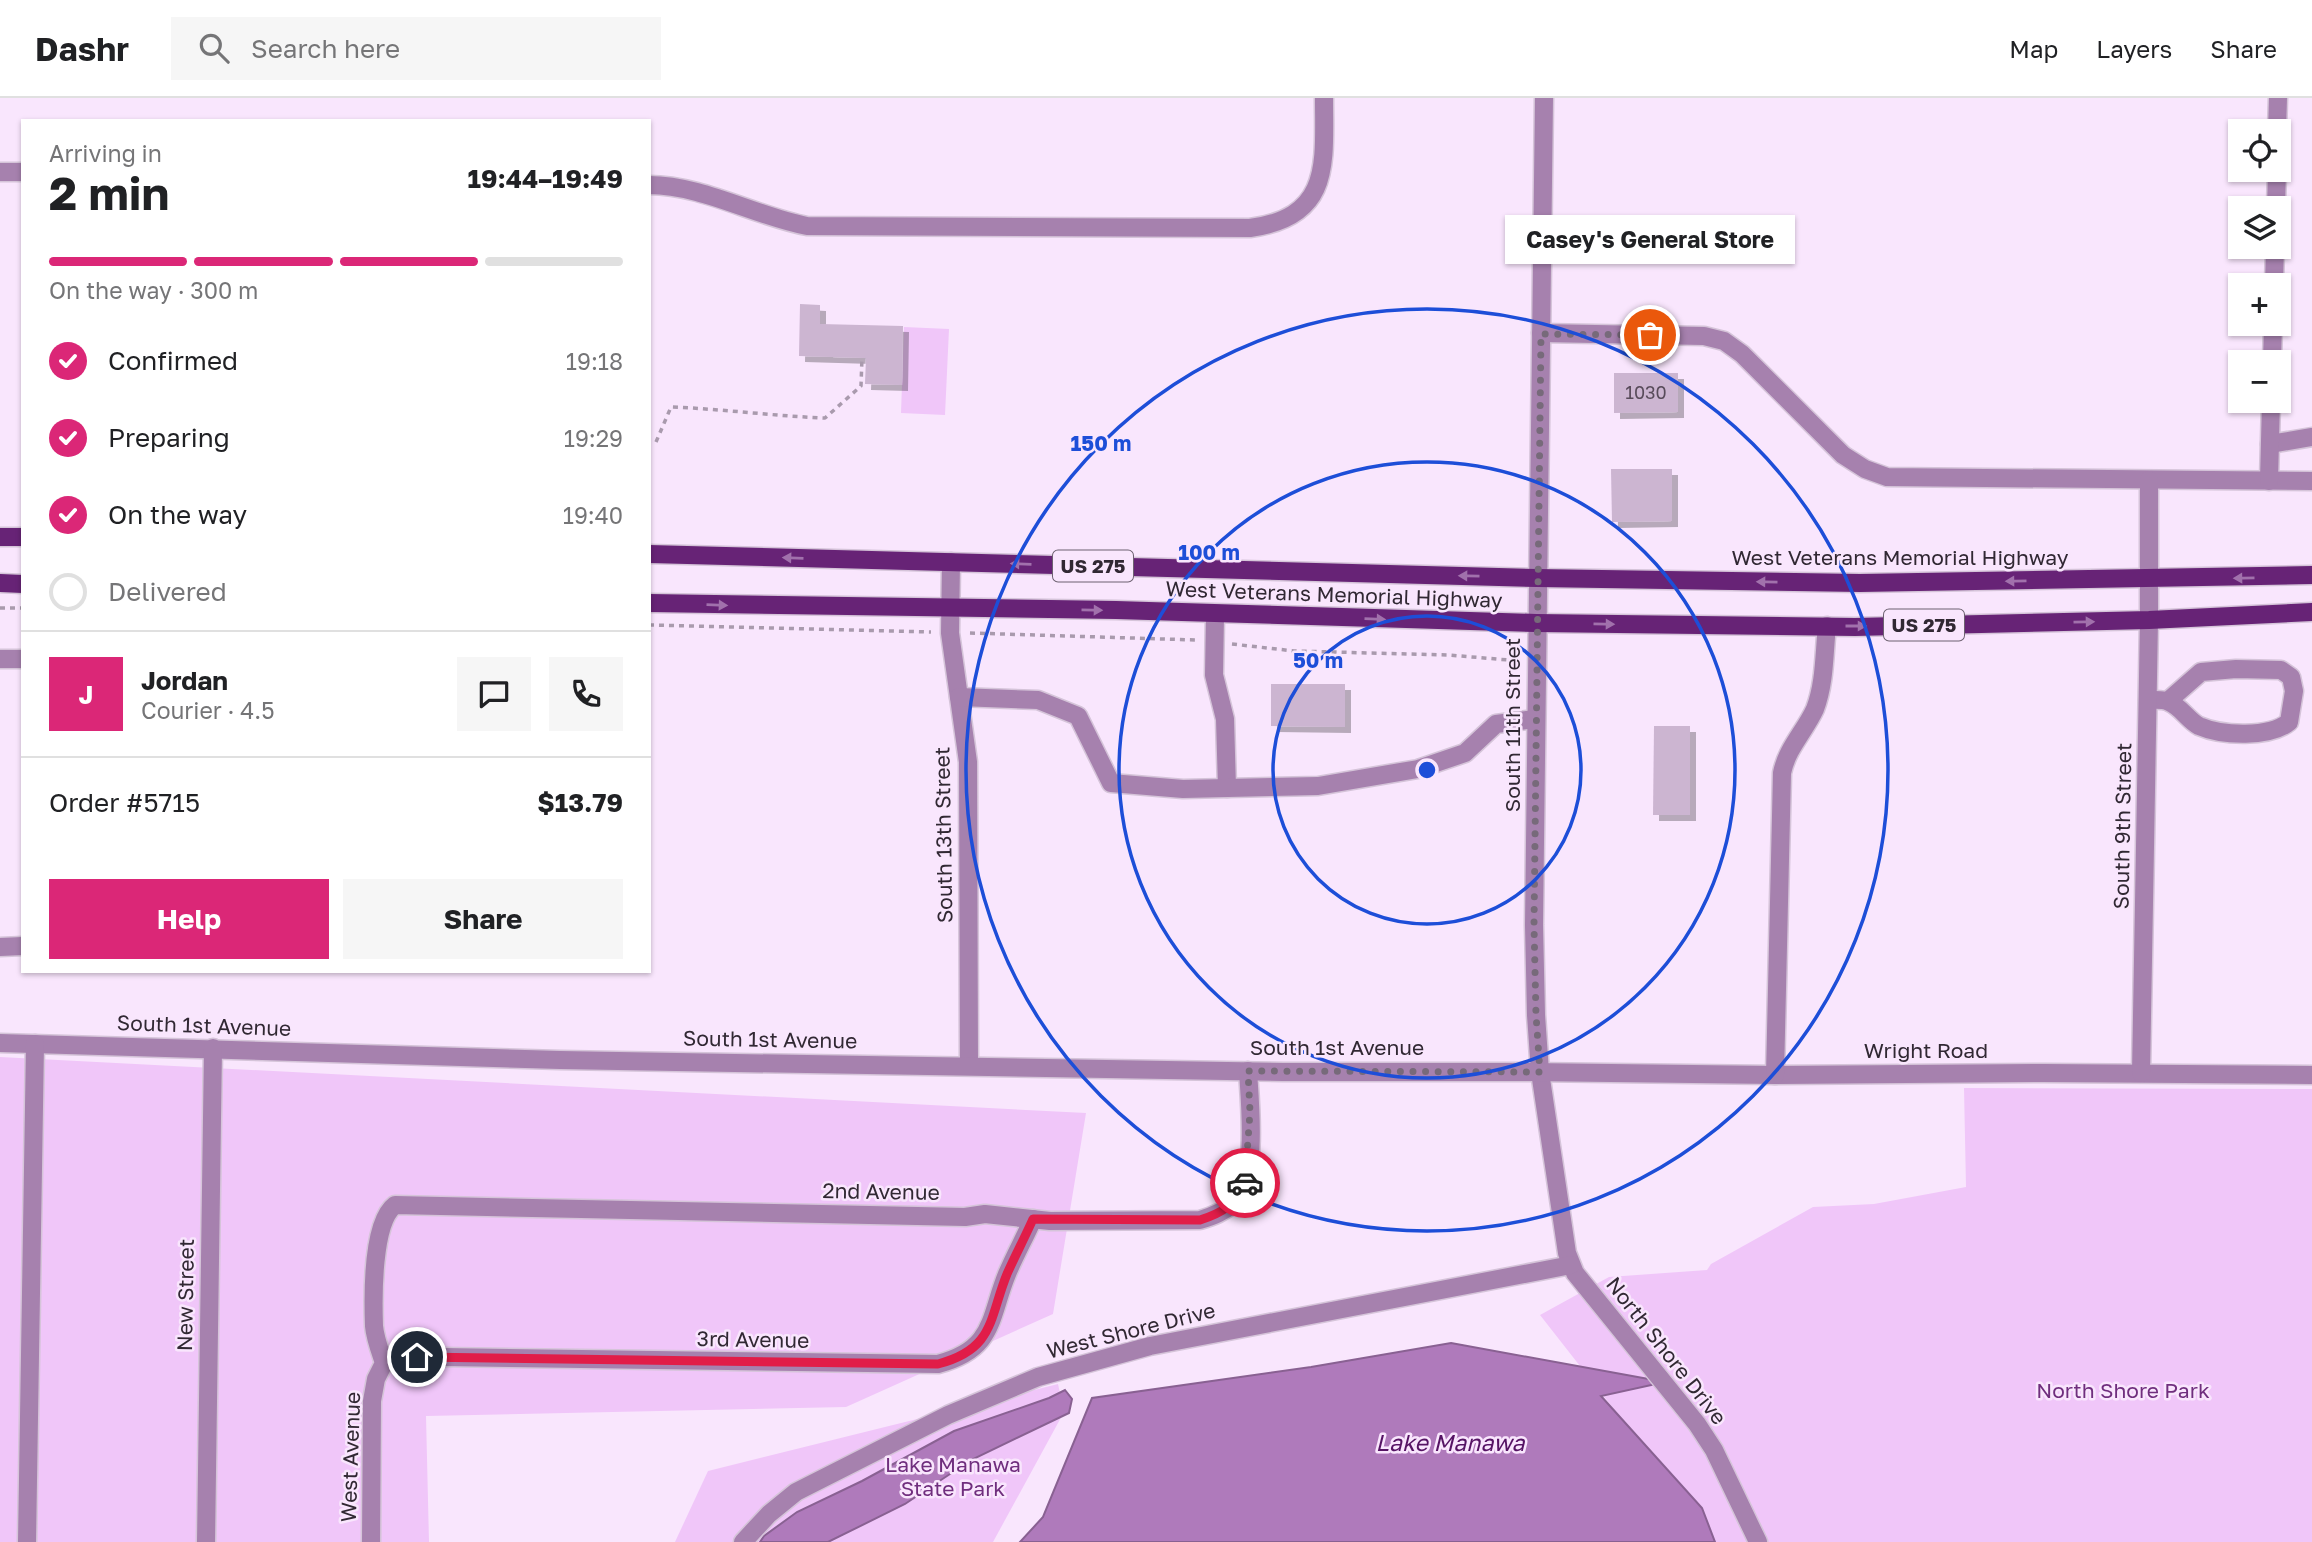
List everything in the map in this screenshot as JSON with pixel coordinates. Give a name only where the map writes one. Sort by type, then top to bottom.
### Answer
[{"type":"main road","points":[[0,537],[21,537]]},
{"type":"main road","name":"West Veterans Memorial Highway","points":[[651,554],[1537,578],[1860,583],[2312,575]]},
{"type":"main road","points":[[0,583],[21,584]]},
{"type":"main road","name":"West Veterans Memorial Highway","points":[[651,603],[1536,624],[1827,626],[2149,620],[2312,612]]},
{"type":"street","points":[[651,185],[672,185],[783,221],[807,226],[1250,228],[1272,225],[1292,215],[1320,183],[1324,162],[1324,98]]},
{"type":"street","name":"South 11th Street","points":[[1544,98],[1535,719],[1536,1015],[1540,1072],[1571,1265]]},
{"type":"street","points":[[2277,119],[2278,98]]},
{"type":"street","points":[[0,172],[21,172]]},
{"type":"street","points":[[1541,334],[1704,336],[1724,341],[1742,354],[1843,455],[1864,469],[1888,477],[2312,481]]},
{"type":"street","points":[[2269,481],[2271,413]]},
{"type":"street","points":[[2270,444],[2312,437]]},
{"type":"street","name":"South 9th Street","points":[[2141,1073],[2150,579],[2149,480]]},
{"type":"street","name":"South 13th Street","points":[[951,562],[950,633],[968,762],[969,1065]]},
{"type":"street","points":[[1215,615],[1214,675],[1226,719],[1227,788]]},
{"type":"street","points":[[1775,1075],[1782,773],[1785,760],[1815,709],[1821,685],[1827,626]]},
{"type":"street","points":[[0,659],[21,659]]},
{"type":"street","points":[[2148,700],[2168,701],[2199,726],[2226,732],[2254,733],[2279,730],[2289,722],[2294,691],[2291,677],[2281,670],[2224,670],[2201,672],[2168,701]]},
{"type":"street","points":[[959,697],[1038,700],[1078,716],[1111,783],[1183,789],[1318,786],[1418,769],[1465,752],[1496,724],[1535,719]]},
{"type":"street","points":[[0,947],[21,946]]},
{"type":"street","name":"South 1st Avenue","points":[[0,1043],[560,1060],[1248,1071],[1540,1072]]},
{"type":"street","points":[[27,1542],[35,1044]]},
{"type":"street","name":"New Street","points":[[206,1542],[213,1048]]},
{"type":"street","name":"2nd Avenue","points":[[384,1363],[374,1326],[376,1249],[388,1210],[402,1204],[965,1217],[985,1214],[1033,1219],[1200,1220],[1219,1214],[1235,1201],[1245,1185],[1250,1112],[1248,1071]]},
{"type":"street","name":"Wright Road","points":[[1540,1072],[2312,1075]]},
{"type":"street","name":"3rd Avenue","points":[[384,1363],[417,1357],[443,1357],[938,1364],[962,1355],[975,1346],[989,1329],[1006,1276],[1033,1219]]},
{"type":"street","name":"West Shore Drive","points":[[743,1542],[769,1514],[796,1492],[948,1415],[1038,1377],[1150,1346],[1571,1265]]},
{"type":"street","name":"North Shore Drive","points":[[1571,1265],[1697,1424],[1714,1450],[1758,1542]]},
{"type":"street","name":"West Avenue","points":[[371,1542],[372,1401],[376,1379],[384,1363]]},
{"type":"path","points":[[656,442],[671,407],[825,418],[861,386],[862,357]]},
{"type":"path","points":[[0,608],[21,608]]},
{"type":"path","points":[[651,625],[1214,642],[1294,651],[1448,654],[1536,662]]},
{"type":"green space","points":[[904,327],[949,329],[945,415],[901,413]]},
{"type":"green space","points":[[0,1057],[1086,1113],[1053,1314],[846,1407],[426,1416],[429,1542],[0,1542]]},
{"type":"green space","name":"North Shore Park","points":[[1964,1088],[2312,1089],[2312,1542],[1701,1542],[1616,1412],[1540,1315],[1609,1277],[1707,1270],[1711,1264],[1813,1207],[1874,1204],[1966,1187]]},
{"type":"green space","name":"Lake Manawa State Park","points":[[1058,1384],[1064,1412],[993,1542],[675,1542],[708,1471]]},
{"type":"water","name":"Lake Manawa","points":[[1451,1343],[1665,1382],[1601,1396],[1702,1508],[1715,1542],[1020,1542],[1043,1517],[1092,1398],[1311,1367]]},
{"type":"water","points":[[1065,1390],[1072,1399],[1069,1413],[971,1460],[905,1504],[828,1542],[760,1542],[764,1536],[797,1512],[862,1481],[954,1431]]},
{"type":"building","points":[[800,304],[820,305],[820,324],[903,326],[902,385],[865,384],[866,358],[799,356]]},
{"type":"building","points":[[1614,373],[1678,373],[1678,412],[1614,413]]},
{"type":"building","points":[[1611,469],[1672,469],[1672,521],[1612,522]]},
{"type":"building","points":[[1271,684],[1345,684],[1345,727],[1271,726]]},
{"type":"building","points":[[1654,726],[1690,726],[1690,815],[1653,815]]},
{"type":"way so far","points":[[1245,1183],[1250,1112],[1248,1071],[1540,1072],[1534,925],[1541,334],[1650,335]]},
{"type":"place","name":"Casey's General Store","points":[[1650,335]]},
{"type":"route","points":[[417,1357],[915,1365],[948,1362],[975,1346],[989,1329],[1006,1276],[1033,1219],[1200,1220],[1219,1214],[1235,1201],[1245,1183]]}]
